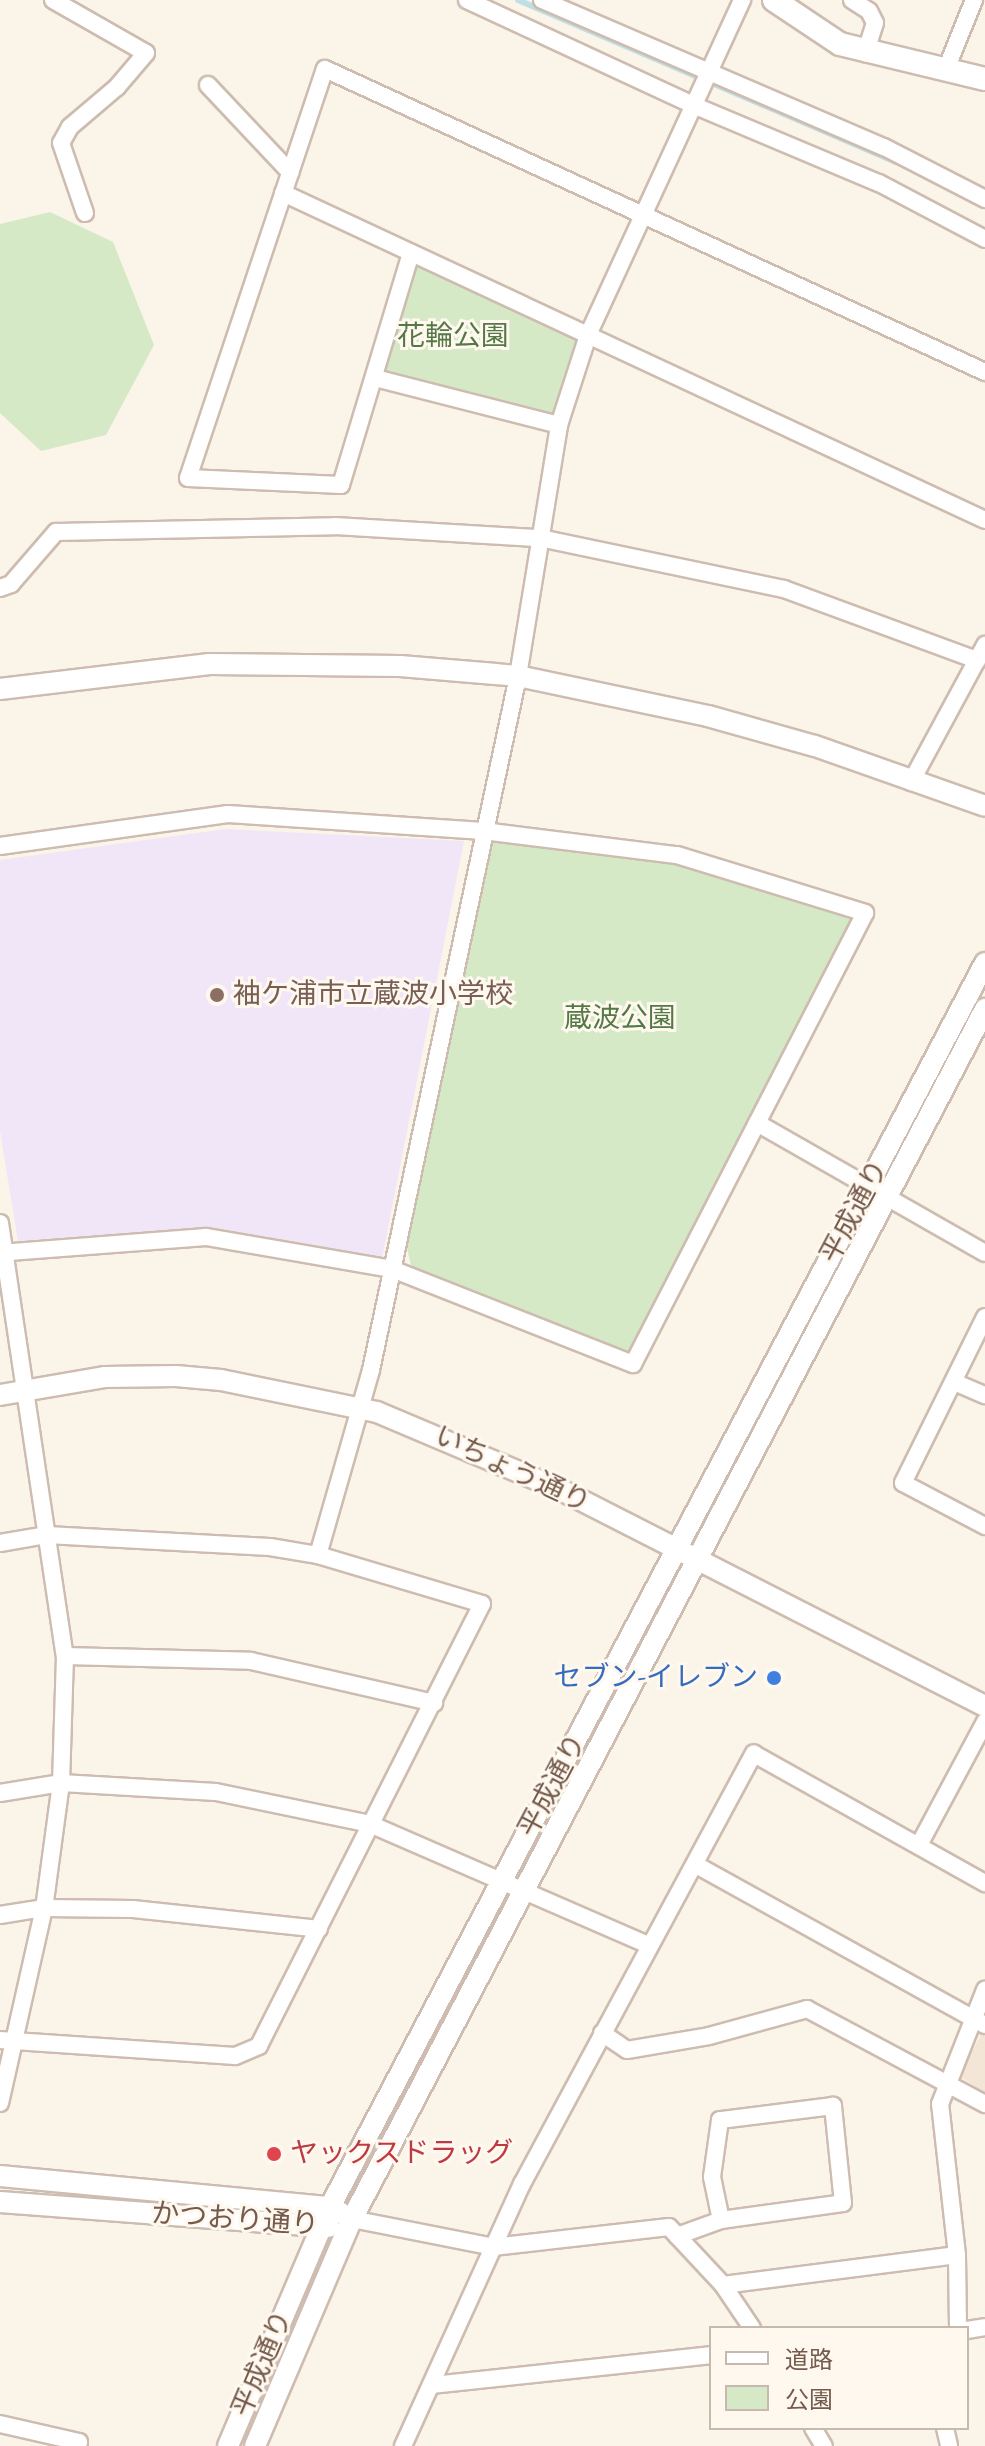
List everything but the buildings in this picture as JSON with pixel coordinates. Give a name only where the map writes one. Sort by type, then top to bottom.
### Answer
[{"type":"main road","points":[[775,0],[840,44],[865,53],[985,79]]},
{"type":"street","points":[[53,0],[146,53],[117,87],[70,127],[61,143],[85,213]]},
{"type":"street","points":[[467,0],[693,105],[879,183],[985,239]]},
{"type":"street","points":[[542,0],[567,5],[709,72],[884,147],[985,199]]},
{"type":"street","points":[[318,1555],[361,1407],[392,1269],[518,676],[559,425],[588,335],[742,0]]},
{"type":"street","points":[[852,0],[869,11],[875,23],[865,53]]},
{"type":"street","points":[[945,72],[974,0]]},
{"type":"street","points":[[411,253],[341,485],[188,478],[325,69],[985,372]]},
{"type":"street","points":[[208,85],[290,172]]},
{"type":"street","points":[[283,193],[985,520]]},
{"type":"street","points":[[375,378],[559,425]]},
{"type":"street","points":[[0,588],[11,584],[56,532],[335,526],[540,538],[784,589],[981,652],[911,782]]},
{"type":"street","points":[[0,689],[210,664],[400,666],[518,676],[708,716],[815,746],[985,806]]},
{"type":"street","points":[[0,846],[228,814],[483,831],[677,855],[865,913],[633,1364],[392,1269],[206,1237],[2,1253]]},
{"type":"street","name":"平成通り","points":[[228,2446],[330,2207],[985,963]]},
{"type":"street","name":"平成通り","points":[[255,2446],[352,2219],[985,1009]]},
{"type":"street","points":[[757,1123],[985,1253]]},
{"type":"street","points":[[0,1223],[2,1253],[65,1656],[61,1783],[44,1908],[7,2040],[0,2103]]},
{"type":"street","points":[[985,1317],[903,1483],[985,1526]]},
{"type":"street","name":"いちょう通り","points":[[0,1395],[105,1377],[176,1376],[361,1407],[559,1489],[697,1562],[985,1706]]},
{"type":"street","points":[[954,1382],[985,1395]]},
{"type":"street","points":[[0,1543],[47,1535],[270,1547],[318,1555],[482,1604],[259,2046],[249,2053],[7,2040]]},
{"type":"street","points":[[65,1656],[251,1661],[434,1703]]},
{"type":"street","points":[[919,1845],[985,1722]]},
{"type":"street","points":[[403,2446],[493,2247],[648,1945],[696,1865],[754,1754],[985,1883]]},
{"type":"street","points":[[0,1793],[61,1783],[216,1792],[370,1824],[648,1945]]},
{"type":"street","points":[[696,1865],[978,2023]]},
{"type":"street","points":[[0,1915],[44,1908],[133,1909],[319,1929]]},
{"type":"street","points":[[958,2326],[957,2255],[940,2118],[947,2086],[978,2023],[985,1990]]},
{"type":"street","points":[[602,2033],[627,2050],[709,2036],[807,2009],[985,2104]]},
{"type":"street","points":[[677,2236],[721,2220],[843,2203],[833,2106],[720,2120],[712,2177],[721,2220]]},
{"type":"street","name":"かつおり通り","points":[[0,2176],[330,2207],[352,2219]]},
{"type":"street","name":"かつおり通り","points":[[0,2202],[320,2230],[352,2219]]},
{"type":"street","points":[[352,2219],[493,2247],[669,2227],[723,2285],[751,2326]]},
{"type":"street","points":[[723,2285],[957,2255]]},
{"type":"street","points":[[432,2385],[709,2355]]},
{"type":"street","points":[[0,2424],[79,2442],[78,2446]]},
{"type":"shaded area","name":"袖ケ浦市立蔵波小学校","points":[[226,829],[464,841],[382,1258],[204,1227],[18,1241],[0,1131],[0,860]]},
{"type":"shaded area","points":[[985,2032],[985,2093],[959,2076]]},
{"type":"green space","points":[[50,212],[113,242],[154,345],[106,435],[41,451],[0,413],[0,224]]},
{"type":"green space","name":"花輪公園","points":[[411,253],[588,335],[559,425],[375,378]]},
{"type":"green space","name":"蔵波公園","points":[[483,831],[677,855],[865,913],[633,1364],[412,1270],[407,1248]]},
{"type":"waterway","points":[[518,0],[896,162]]},
{"type":"place","name":"袖ケ浦市立蔵波小学校","points":[[217,995]]},
{"type":"place","name":"セブン-イレブン","points":[[774,1678]]},
{"type":"place","name":"ヤックスドラッグ","points":[[274,2154]]}]
